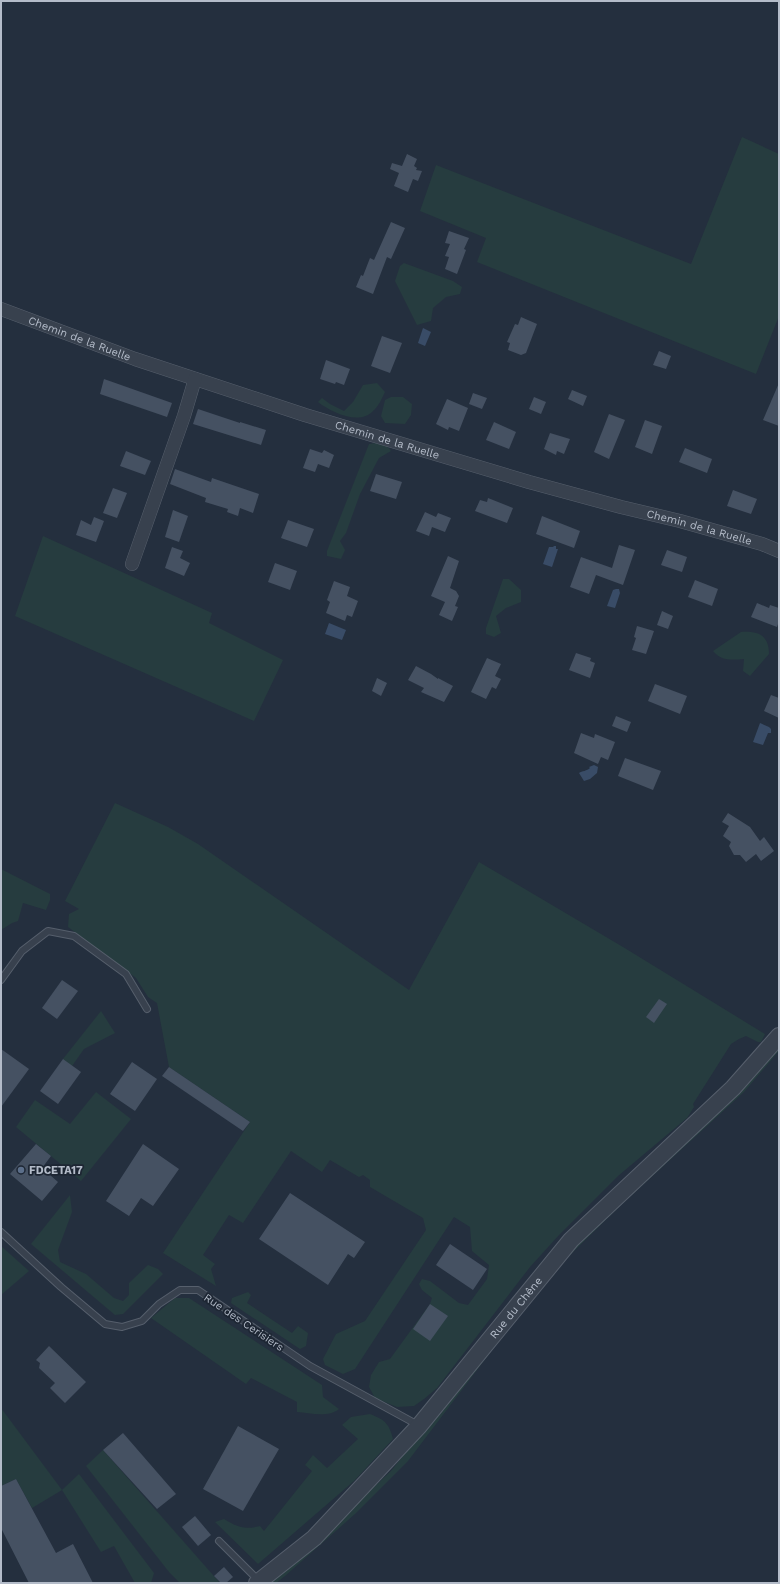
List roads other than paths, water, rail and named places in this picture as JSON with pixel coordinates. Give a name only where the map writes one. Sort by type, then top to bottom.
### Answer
[{"type":"street","name":"Chemin de la Ruelle","points":[[1,309],[135,359],[305,415],[529,482],[680,521],[762,544],[779,551]]},
{"type":"street","points":[[132,564],[184,416],[195,379]]},
{"type":"street","name":"Rue du Chêne","points":[[258,1582],[314,1538],[419,1426],[571,1240],[733,1088],[779,1036]]},
{"type":"lane","points":[[1,980],[22,951],[48,931],[74,936],[126,974],[147,1009]]},
{"type":"lane","name":"Rue des Cerisiers","points":[[1,1232],[61,1287],[105,1324],[122,1327],[142,1320],[159,1304],[180,1290],[198,1290],[310,1366],[419,1426]]},
{"type":"lane","points":[[219,1541],[258,1582]]},
{"type":"water","points":[[423,328],[431,332],[425,346],[418,343]]},
{"type":"water","points":[[554,546],[558,549],[552,567],[543,564],[549,547]]},
{"type":"water","points":[[619,589],[620,593],[615,608],[607,606],[613,590]]},
{"type":"water","points":[[329,623],[346,630],[342,640],[325,634]]},
{"type":"water","points":[[760,723],[771,729],[771,733],[768,733],[763,745],[753,742]]},
{"type":"water","points":[[594,765],[598,767],[597,773],[590,779],[584,781],[579,773]]},
{"type":"place","name":"FDCETA17","points":[[21,1170]]}]
